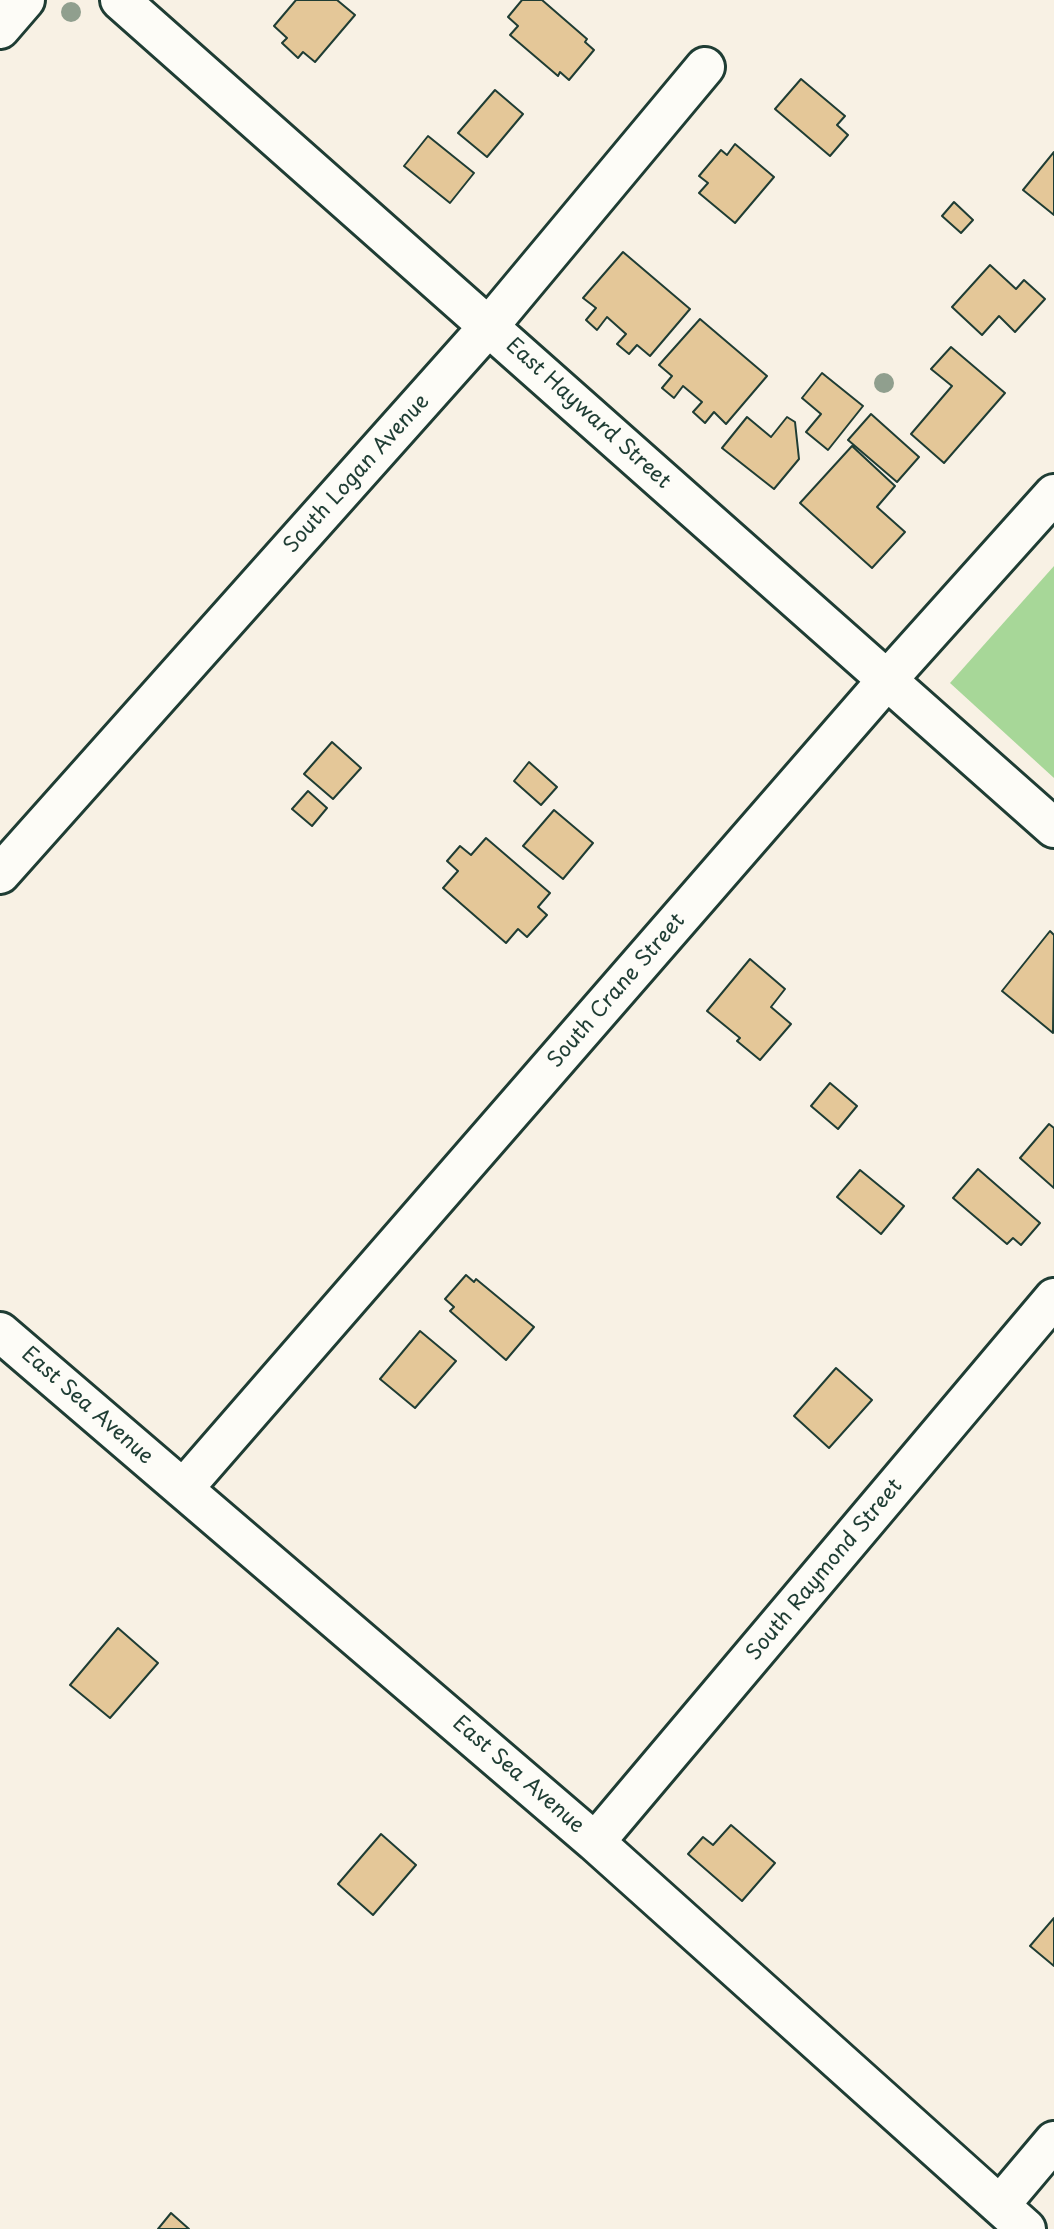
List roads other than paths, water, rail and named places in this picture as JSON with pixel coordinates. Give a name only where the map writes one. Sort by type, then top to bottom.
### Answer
[{"type":"street","points":[[0,29],[25,0]]},
{"type":"street","name":"East Hayward Street","points":[[120,0],[1054,828]]},
{"type":"street","name":"South Logan Avenue","points":[[0,874],[489,326],[705,67]]},
{"type":"street","name":"South Crane Street","points":[[183,1489],[887,680],[1054,494]]},
{"type":"street","name":"South Raymond Street","points":[[595,1842],[1054,1298]]},
{"type":"street","name":"East Sea Avenue","points":[[0,1332],[595,1842],[1013,2217]]},
{"type":"street","points":[[1013,2217],[1054,2141]]}]
